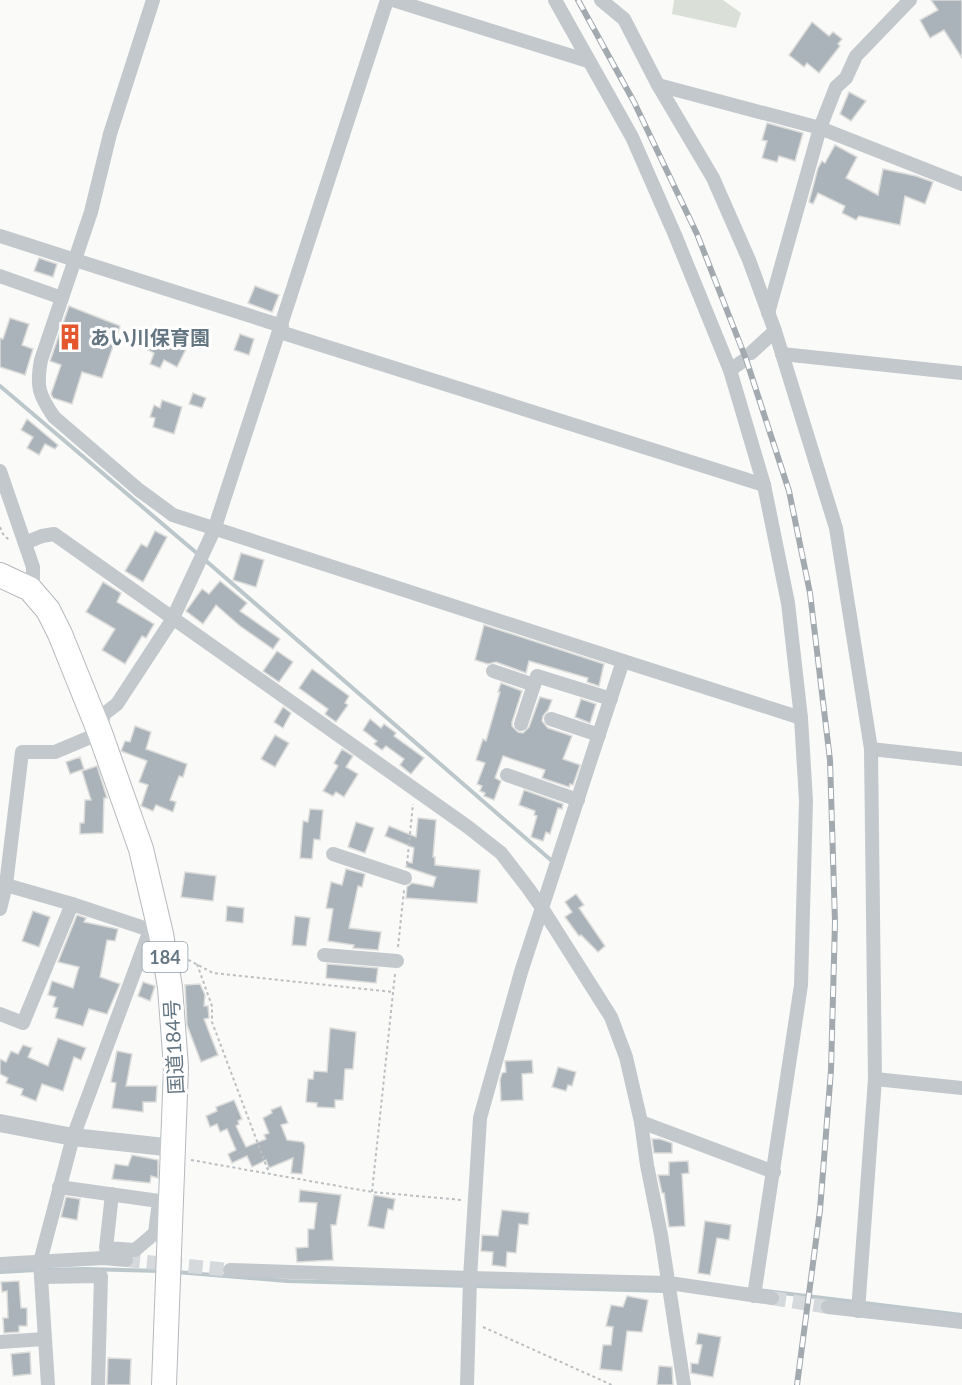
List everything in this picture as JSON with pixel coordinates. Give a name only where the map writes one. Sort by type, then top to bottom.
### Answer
[{"type":"highway","name":"国道184号","points":[[0,575],[30,589],[48,610],[60,634],[100,733],[141,849],[170,987],[176,1067],[164,1385]]},
{"type":"street","points":[[153,0],[110,134],[91,212],[41,360],[37,382],[44,402],[54,417],[139,490],[173,515],[801,718]]},
{"type":"street","points":[[0,909],[6,885],[22,752],[55,752],[100,733],[104,714],[117,704],[172,620],[214,530],[387,0]]},
{"type":"street","points":[[393,0],[588,61]]},
{"type":"street","points":[[555,0],[632,137],[730,370],[764,485],[788,603],[801,718],[806,801],[801,985],[754,1296]]},
{"type":"street","points":[[601,0],[624,19],[658,85],[713,178],[749,260],[775,331],[836,528],[871,749],[875,1079],[858,1311]]},
{"type":"street","points":[[768,313],[820,128],[836,87],[846,78],[856,56],[910,0]]},
{"type":"street","points":[[658,85],[820,128],[962,184]]},
{"type":"street","points":[[0,236],[764,485]]},
{"type":"street","points":[[0,276],[62,298]]},
{"type":"street","points":[[730,370],[775,331]]},
{"type":"street","points":[[782,354],[962,373]]},
{"type":"street","points":[[0,471],[33,567],[30,589]]},
{"type":"street","points":[[25,543],[54,534],[172,620],[241,666],[468,827],[501,853],[542,908],[611,1017],[626,1057],[641,1122],[684,1385]]},
{"type":"street","points":[[467,1385],[470,1278],[480,1118],[521,972],[622,661]]},
{"type":"street","points":[[493,671],[534,685]]},
{"type":"street","points":[[521,724],[537,676],[611,699]]},
{"type":"street","points":[[551,719],[599,735]]},
{"type":"street","points":[[871,749],[962,759]]},
{"type":"street","points":[[507,775],[578,800]]},
{"type":"street","points":[[333,854],[405,878]]},
{"type":"street","points":[[6,885],[72,904],[158,936],[73,1137],[40,1262],[48,1385]]},
{"type":"street","points":[[0,1014],[23,1023],[72,904]]},
{"type":"street","points":[[324,955],[397,961]]},
{"type":"street","points":[[875,1079],[962,1088]]},
{"type":"street","points":[[641,1122],[774,1172]]},
{"type":"street","points":[[0,1124],[73,1137],[174,1148]]},
{"type":"street","points":[[59,1187],[112,1194],[159,1201],[156,1233],[135,1250],[106,1248],[112,1194]]},
{"type":"street","points":[[0,1264],[103,1258],[126,1260]]},
{"type":"street","points":[[230,1270],[669,1283],[772,1298]]},
{"type":"street","points":[[40,1277],[101,1276],[98,1385]]},
{"type":"street","points":[[828,1307],[962,1322]]},
{"type":"street","points":[[0,1342],[44,1340]]},
{"type":"path","points":[[372,1192],[414,790]]},
{"type":"path","points":[[158,936],[213,973],[393,992]]},
{"type":"path","points":[[197,964],[212,1006],[212,1022],[269,1174]]},
{"type":"path","points":[[174,1148],[188,1159],[269,1174],[372,1192],[475,1201]]},
{"type":"path","points":[[469,1321],[612,1385]]},
{"type":"shaded area","points":[[674,0],[723,0],[741,13],[736,28],[672,14]]},
{"type":"building","points":[[931,0],[962,0],[962,58],[944,30],[930,38],[920,20],[938,10]]},
{"type":"building","points":[[812,22],[829,36],[833,32],[842,39],[838,44],[840,46],[819,73],[807,63],[804,67],[789,55]]},
{"type":"building","points":[[849,92],[866,101],[851,121],[840,114]]},
{"type":"building","points":[[767,123],[803,133],[795,161],[779,156],[777,162],[762,158],[767,141],[762,140]]},
{"type":"building","points":[[835,145],[857,157],[846,178],[878,195],[883,169],[933,182],[925,204],[905,196],[900,225],[859,216],[856,220],[842,213],[845,206],[818,193],[813,204],[809,202],[818,168],[822,161],[825,163]]},
{"type":"building","points":[[39,258],[57,264],[53,277],[34,271]]},
{"type":"building","points":[[255,286],[279,295],[272,312],[248,303]]},
{"type":"building","name":"あい川保育園","points":[[69,306],[120,326],[102,378],[82,372],[72,404],[53,398],[51,394],[61,365],[50,361]]},
{"type":"building","points":[[10,318],[29,324],[22,345],[33,349],[25,375],[0,367],[0,338],[3,339]]},
{"type":"building","points":[[156,332],[187,347],[177,367],[164,360],[160,368],[150,364],[154,353],[148,350]]},
{"type":"building","points":[[240,334],[254,339],[249,355],[234,350]]},
{"type":"building","points":[[193,393],[206,398],[202,408],[189,404]]},
{"type":"building","points":[[162,400],[182,407],[174,434],[153,427],[155,418],[150,417],[154,405],[160,408]]},
{"type":"building","points":[[27,419],[58,445],[55,449],[45,444],[39,455],[27,448],[33,437],[21,430]]},
{"type":"building","points":[[155,531],[167,537],[143,582],[125,571],[141,544],[147,547]]},
{"type":"building","points":[[241,553],[264,560],[256,587],[233,580]]},
{"type":"building","points":[[220,581],[247,603],[240,611],[280,639],[273,649],[240,626],[216,605],[203,624],[186,611],[202,589],[209,594]]},
{"type":"building","points":[[103,582],[121,593],[117,602],[154,624],[146,638],[142,636],[125,664],[102,650],[115,629],[86,612]]},
{"type":"building","points":[[484,625],[604,664],[599,686],[587,682],[588,678],[529,661],[526,673],[496,662],[488,664],[475,660]]},
{"type":"building","points":[[277,651],[293,662],[279,682],[263,671]]},
{"type":"building","points":[[312,669],[349,696],[345,703],[348,705],[336,722],[325,714],[328,709],[299,688]]},
{"type":"building","points":[[501,683],[522,691],[512,722],[512,726],[518,732],[523,733],[529,727],[540,697],[552,700],[542,721],[548,728],[572,736],[563,759],[580,765],[573,785],[570,784],[569,787],[542,778],[545,770],[503,756],[495,778],[501,781],[494,800],[484,796],[485,793],[480,791],[482,786],[477,784],[485,763],[476,760],[483,739],[486,741]]},
{"type":"building","points":[[581,699],[596,704],[590,723],[575,717]]},
{"type":"building","points":[[283,707],[291,713],[283,728],[274,722]]},
{"type":"building","points":[[370,719],[381,728],[384,724],[396,733],[394,736],[424,758],[411,774],[400,765],[404,759],[386,746],[382,750],[374,744],[377,741],[363,730]]},
{"type":"building","points":[[135,726],[151,732],[146,749],[187,764],[183,777],[179,776],[170,800],[176,802],[173,812],[156,805],[153,811],[141,806],[148,785],[139,782],[147,761],[121,751],[125,741],[130,742]]},
{"type":"building","points":[[275,735],[289,743],[275,767],[261,759]]},
{"type":"building","points":[[342,749],[353,756],[346,767],[358,774],[344,797],[336,792],[333,796],[323,791],[338,766],[334,763]]},
{"type":"building","points":[[80,757],[84,769],[70,774],[66,762]]},
{"type":"building","points":[[97,766],[107,798],[104,798],[103,833],[80,834],[80,823],[84,823],[85,800],[91,800],[82,771]]},
{"type":"building","points":[[524,790],[563,804],[562,809],[558,808],[550,834],[546,832],[543,841],[531,837],[537,816],[534,815],[535,811],[519,805]]},
{"type":"building","points":[[310,809],[323,810],[320,840],[314,839],[312,859],[300,858],[303,821],[308,822]]},
{"type":"building","points":[[418,818],[436,820],[433,857],[435,857],[435,865],[480,870],[477,903],[406,898],[407,887],[412,883],[433,887],[436,877],[406,867],[407,862],[412,863],[414,848],[385,836],[389,826],[416,837]]},
{"type":"building","points":[[356,822],[374,828],[365,853],[348,847]]},
{"type":"building","points":[[346,869],[365,874],[362,887],[358,886],[349,928],[381,932],[378,950],[353,948],[354,945],[328,941],[333,909],[326,908],[331,882],[342,885]]},
{"type":"building","points":[[185,872],[216,876],[213,901],[181,897]]},
{"type":"building","points":[[576,894],[584,905],[579,908],[605,946],[598,952],[581,935],[579,936],[565,917],[572,912],[565,902]]},
{"type":"building","points":[[227,906],[244,908],[243,923],[226,921]]},
{"type":"building","points":[[33,911],[50,917],[39,947],[22,941]]},
{"type":"building","points":[[77,915],[86,918],[84,922],[118,929],[115,941],[107,940],[100,977],[120,984],[107,1014],[89,1009],[83,1026],[55,1018],[58,1008],[53,1007],[56,997],[48,995],[52,981],[73,988],[79,967],[58,962]]},
{"type":"building","points":[[295,916],[310,918],[306,946],[292,945]]},
{"type":"building","points":[[327,964],[378,968],[376,983],[326,978]]},
{"type":"building","points":[[143,982],[155,986],[150,1001],[138,996]]},
{"type":"building","points":[[200,984],[205,995],[204,1006],[208,1006],[209,1018],[204,1019],[218,1055],[201,1062],[187,1025],[185,985]]},
{"type":"building","points":[[330,1028],[356,1032],[353,1069],[345,1069],[343,1100],[335,1100],[335,1108],[317,1107],[317,1103],[306,1102],[308,1079],[313,1079],[314,1071],[327,1072]]},
{"type":"building","points":[[58,1038],[86,1048],[81,1060],[74,1057],[63,1091],[42,1084],[36,1101],[21,1095],[23,1089],[6,1083],[8,1078],[0,1074],[0,1059],[6,1062],[11,1051],[18,1054],[23,1045],[32,1048],[28,1057],[48,1066]]},
{"type":"building","points":[[117,1051],[132,1054],[126,1086],[157,1086],[156,1102],[143,1102],[143,1112],[112,1108],[116,1083],[111,1082]]},
{"type":"building","points":[[532,1060],[533,1073],[522,1074],[523,1100],[501,1101],[500,1080],[502,1073],[506,1072],[505,1061]]},
{"type":"building","points":[[558,1067],[576,1072],[572,1086],[568,1085],[566,1091],[552,1087]]},
{"type":"building","points":[[234,1100],[242,1119],[236,1126],[246,1147],[266,1139],[264,1135],[269,1133],[263,1118],[272,1113],[271,1110],[281,1106],[288,1123],[281,1125],[287,1140],[303,1142],[305,1146],[302,1174],[291,1173],[293,1158],[269,1168],[266,1160],[252,1167],[247,1156],[232,1163],[228,1154],[236,1150],[227,1129],[220,1132],[217,1124],[210,1127],[206,1116],[217,1111],[216,1107]]},
{"type":"building","points":[[652,1139],[672,1143],[672,1153],[654,1153]]},
{"type":"building","points":[[132,1155],[158,1160],[158,1178],[151,1176],[150,1183],[112,1179],[115,1164],[128,1166]]},
{"type":"building","points":[[688,1161],[689,1173],[682,1174],[685,1226],[669,1227],[664,1193],[662,1193],[658,1175],[669,1175],[669,1162]]},
{"type":"building","points":[[300,1190],[341,1195],[336,1225],[331,1225],[333,1260],[297,1262],[296,1248],[308,1247],[308,1229],[314,1229],[317,1203],[299,1202]]},
{"type":"building","points":[[374,1195],[395,1199],[393,1210],[388,1209],[384,1229],[368,1226]]},
{"type":"building","points":[[66,1197],[80,1199],[77,1220],[61,1217]]},
{"type":"building","points":[[502,1210],[529,1213],[528,1225],[519,1224],[516,1253],[507,1252],[506,1267],[492,1265],[493,1252],[481,1251],[482,1235],[498,1236]]},
{"type":"building","points":[[705,1221],[731,1225],[729,1240],[717,1238],[710,1275],[698,1273]]},
{"type":"building","points":[[19,1281],[21,1308],[27,1308],[27,1326],[19,1326],[19,1332],[4,1333],[3,1318],[8,1318],[7,1291],[2,1292],[1,1282]]},
{"type":"building","points":[[627,1296],[648,1300],[642,1332],[627,1331],[622,1371],[600,1369],[603,1345],[611,1345],[613,1327],[606,1326],[611,1305],[623,1307]]},
{"type":"building","points":[[698,1333],[721,1337],[713,1377],[691,1373],[691,1363],[698,1364],[702,1345],[696,1344]]},
{"type":"building","points":[[30,1352],[31,1374],[13,1376],[11,1354]]},
{"type":"building","points":[[108,1358],[131,1359],[130,1385],[107,1385]]},
{"type":"building","points":[[659,1366],[672,1367],[673,1385],[657,1385]]},
{"type":"waterway","points":[[0,386],[199,555]]},
{"type":"waterway","points":[[205,560],[552,861]]},
{"type":"waterway","points":[[0,1272],[37,1270]]},
{"type":"waterway","points":[[44,1270],[160,1271]]},
{"type":"waterway","points":[[176,1272],[287,1281],[666,1291]]},
{"type":"waterway","points":[[757,1290],[962,1315]]},
{"type":"tunnel","points":[[126,1260],[230,1270]]},
{"type":"tunnel","points":[[772,1298],[828,1307]]},
{"type":"railway","points":[[578,0],[634,102],[697,234],[746,359],[789,491],[810,593],[830,760],[835,922],[831,1070],[820,1210],[797,1385]]},
{"type":"place","name":"あい川保育園","points":[[70,337]]}]
